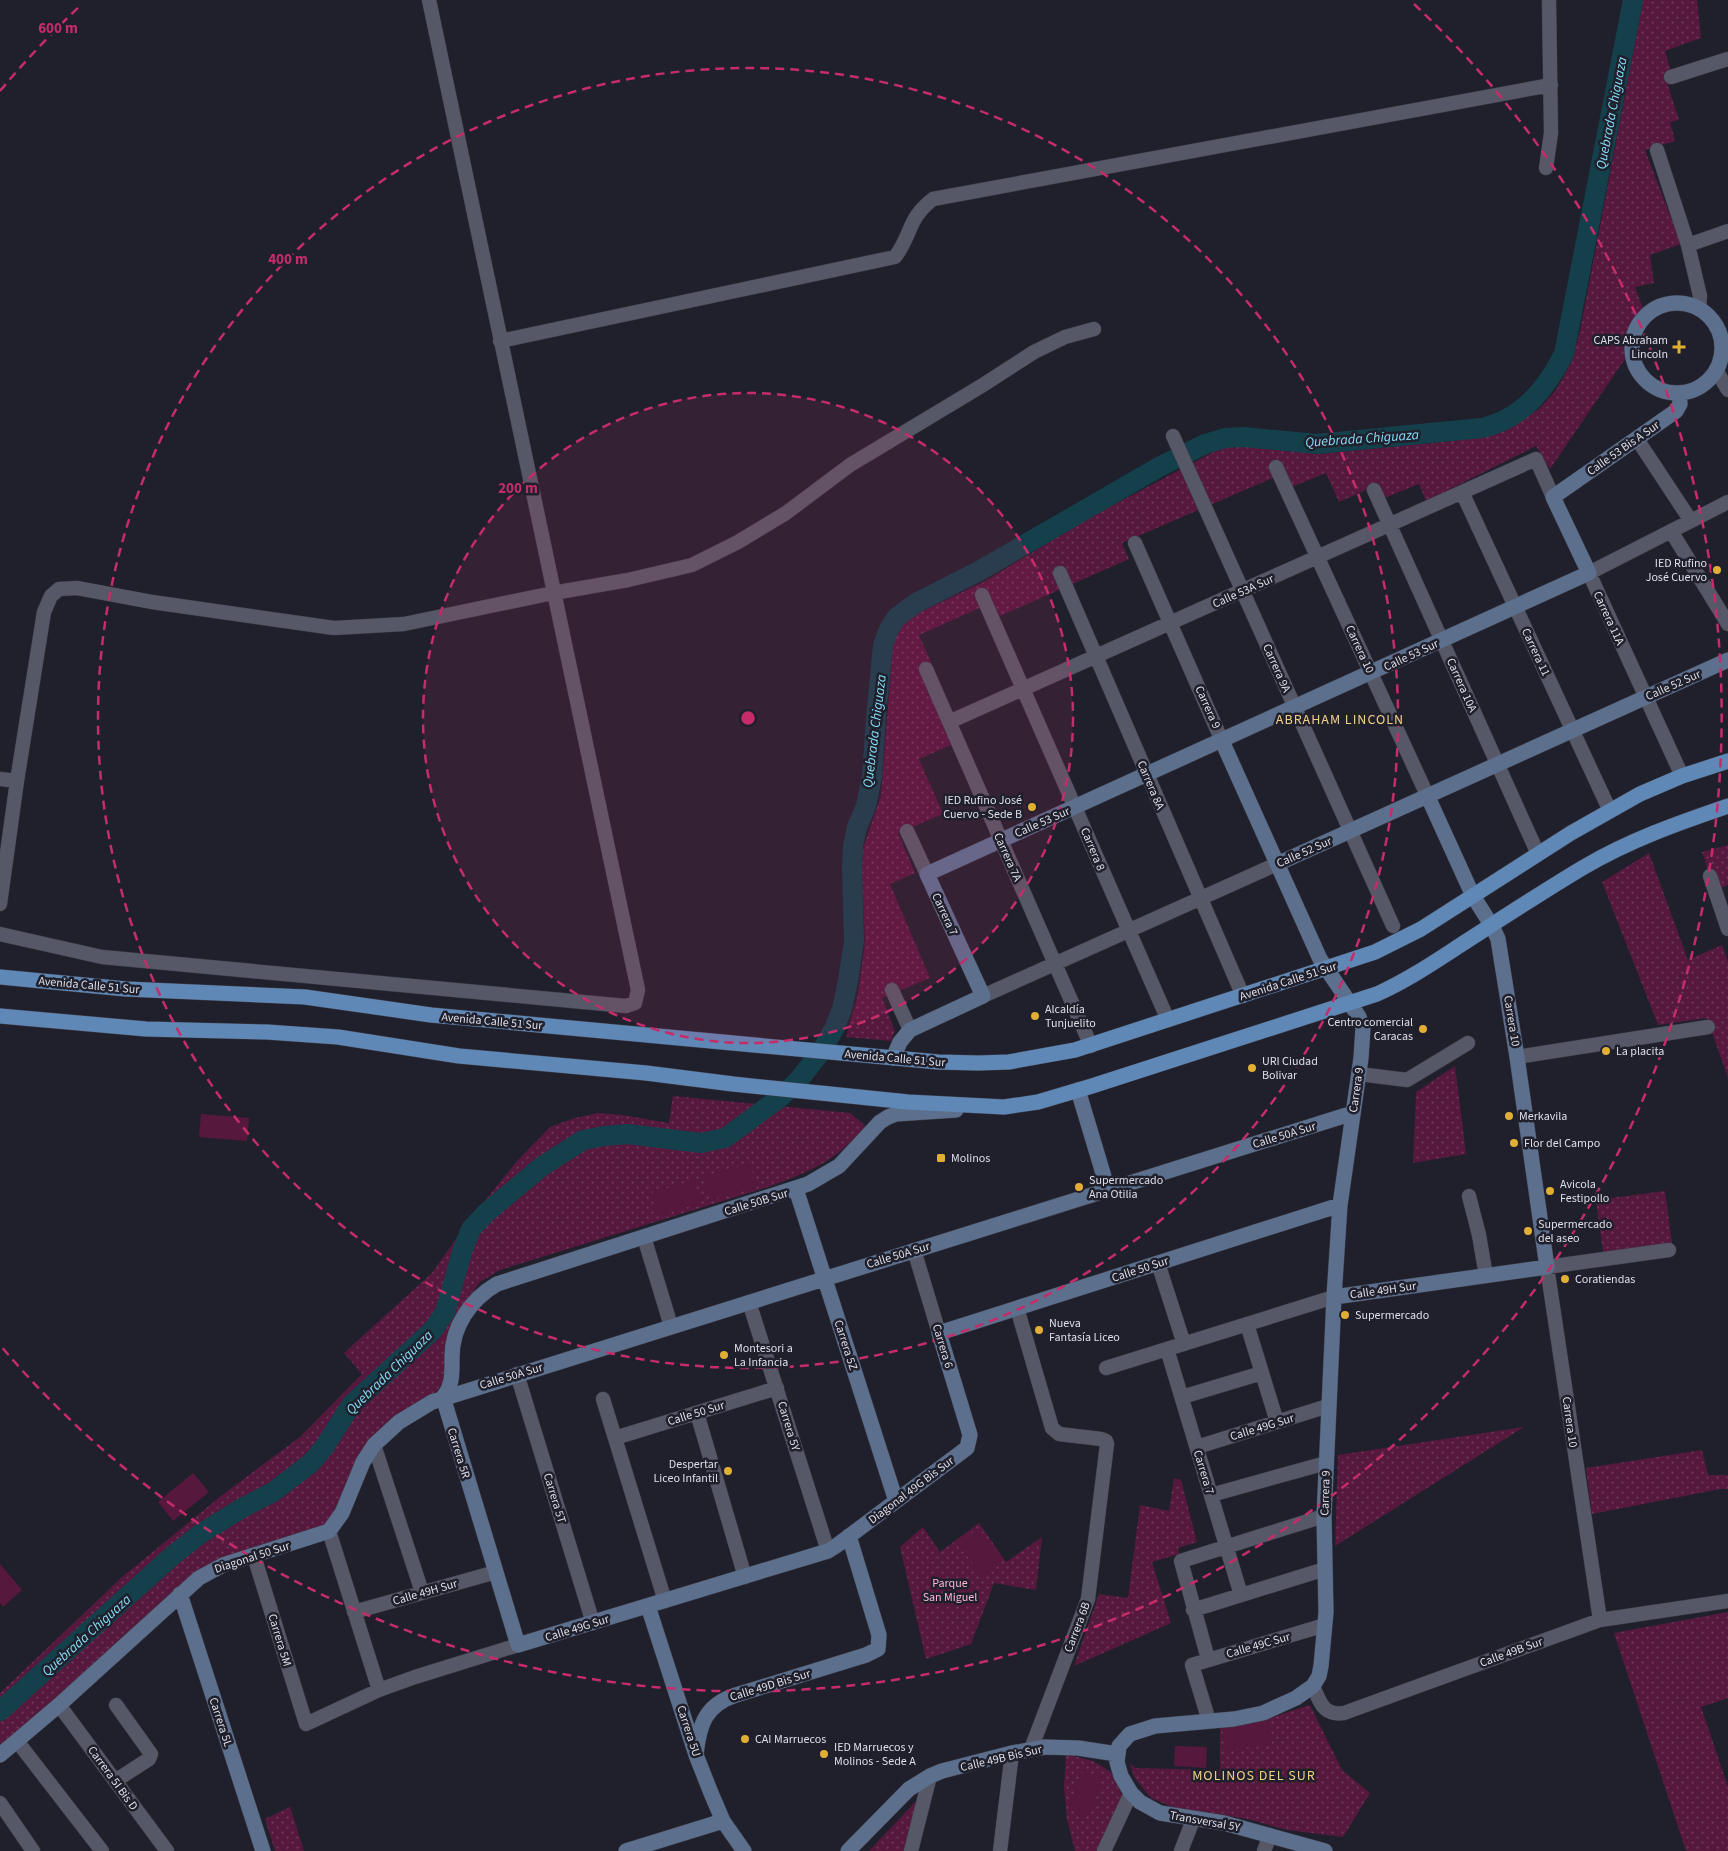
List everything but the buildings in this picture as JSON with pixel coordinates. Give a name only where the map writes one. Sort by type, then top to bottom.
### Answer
[{"type":"main road","name":"Avenida Calle 51 Sur","points":[[0,977],[126,989],[305,997],[431,1015],[893,1058],[959,1063],[1008,1062],[1091,1046],[1388,947],[1421,929],[1538,854],[1640,794],[1682,776],[1728,761]]},
{"type":"main road","points":[[0,1016],[146,1029],[267,1032],[338,1038],[459,1056],[646,1072],[908,1102],[990,1107],[1021,1105],[1078,1090],[1350,1004],[1392,987],[1585,866],[1632,841],[1665,827],[1728,806]]},
{"type":"street","points":[[0,934],[102,957],[616,1006],[635,1003],[638,990],[428,0]]},
{"type":"street","points":[[1546,168],[1550,133],[1551,85],[1549,0]]},
{"type":"street","points":[[1670,78],[1728,59]]},
{"type":"street","points":[[500,341],[895,257],[914,218],[921,208],[933,199],[1551,85]]},
{"type":"street","points":[[1657,150],[1688,245],[1700,296],[1699,309]]},
{"type":"street","points":[[1688,245],[1728,231]]},
{"type":"street","points":[[1675,303],[1688,304],[1699,309],[1723,326],[1720,362],[1716,370],[1704,384],[1688,392],[1679,393],[1660,390],[1644,379],[1635,363],[1632,344],[1635,331],[1642,320],[1657,308],[1675,303]]},
{"type":"street","points":[[0,904],[17,781],[44,612],[51,596],[59,589],[77,588],[152,602],[334,628],[404,624],[553,593],[628,580],[692,565],[738,542],[786,513],[850,465],[1034,352],[1064,337],[1094,329]]},
{"type":"street","points":[[1716,370],[1728,390]]},
{"type":"street","name":"Calle 53 Bis A Sur","points":[[1554,497],[1678,409],[1680,404],[1679,393]]},
{"type":"street","name":"Carrera 9A","points":[[1174,438],[1393,926]]},
{"type":"street","points":[[1637,439],[1691,521]]},
{"type":"street","name":"Carrera 11A","points":[[1536,459],[1682,776]]},
{"type":"street","name":"Calle 53A Sur","points":[[949,722],[1536,459]]},
{"type":"street","name":"Carrera 10","points":[[1276,467],[1473,896],[1498,939],[1600,1620]]},
{"type":"street","name":"Carrera 10A","points":[[1374,490],[1538,854]]},
{"type":"street","name":"Carrera 11","points":[[1462,492],[1610,811]]},
{"type":"street","name":"Calle 53 Sur","points":[[927,874],[1589,573],[1728,502]]},
{"type":"street","points":[[1671,531],[1728,624]]},
{"type":"street","name":"Carrera 9","points":[[1135,543],[1277,864],[1326,969],[1360,1017],[1363,1028],[1359,1074],[1340,1206],[1328,1406],[1324,1516],[1325,1625],[1321,1666],[1313,1686]]},
{"type":"street","name":"Carrera 8A","points":[[1060,573],[1243,996]]},
{"type":"street","name":"Carrera 8","points":[[982,595],[1168,1020]]},
{"type":"street","name":"Calle 52 Sur","points":[[910,1030],[1428,798],[1728,660]]},
{"type":"street","name":"Carrera 7A","points":[[926,669],[1091,1046]]},
{"type":"street","points":[[0,779],[17,781]]},
{"type":"street","name":"Carrera 7","points":[[907,831],[983,996]]},
{"type":"street","points":[[1710,876],[1728,929]]},
{"type":"street","points":[[892,990],[910,1030],[900,1042],[893,1058]]},
{"type":"street","points":[[1517,1056],[1708,1027]]},
{"type":"street","points":[[1359,1074],[1407,1080],[1468,1042]]},
{"type":"street","points":[[1078,1090],[1108,1190]]},
{"type":"street","name":"Calle 50B Sur","points":[[442,1398],[450,1383],[453,1345],[461,1321],[477,1298],[487,1290],[506,1280],[796,1189],[818,1179],[838,1166],[880,1122],[891,1115],[990,1107]]},
{"type":"street","name":"Calle 50A Sur","points":[[442,1398],[1353,1113]]},
{"type":"street","name":"Carrera 5Z","points":[[796,1189],[896,1500]]},
{"type":"street","points":[[1469,1196],[1479,1235],[1486,1276]]},
{"type":"street","name":"Calle 50 Sur","points":[[939,1333],[1340,1206]]},
{"type":"street","points":[[644,1237],[671,1326]]},
{"type":"street","name":"Carrera 6","points":[[914,1250],[970,1435],[970,1441]]},
{"type":"street","name":"Calle 49H Sur","points":[[1106,1368],[1334,1297],[1669,1250]]},
{"type":"street","points":[[1158,1264],[1184,1344]]},
{"type":"street","name":"Carrera 5Y","points":[[749,1302],[828,1551]]},
{"type":"street","name":"Carrera 6B","points":[[1017,1308],[1050,1424],[1055,1432],[1106,1441],[1107,1447],[1088,1599],[1031,1749]]},
{"type":"street","points":[[1247,1324],[1277,1422]]},
{"type":"street","name":"Carrera 7","points":[[1167,1349],[1241,1595]]},
{"type":"street","points":[[1182,1397],[1262,1373]]},
{"type":"street","name":"Carrera 5T","points":[[517,1374],[593,1623]]},
{"type":"street","name":"Calle 50 Sur","points":[[615,1438],[777,1388]]},
{"type":"street","points":[[379,1690],[329,1531],[342,1513],[363,1462],[374,1446],[408,1416],[442,1398]]},
{"type":"street","name":"Carrera 5R","points":[[442,1398],[518,1645]]},
{"type":"street","points":[[603,1399],[665,1601]]},
{"type":"street","name":"Calle 49G Sur","points":[[1197,1447],[1328,1406]]},
{"type":"street","points":[[696,1413],[745,1576]]},
{"type":"street","name":"Diagonal 49G Bis Sur","points":[[849,1536],[967,1448],[970,1441]]},
{"type":"street","points":[[374,1446],[422,1592]]},
{"type":"street","points":[[1211,1495],[1326,1463]]},
{"type":"street","points":[[1208,1659],[1181,1562],[1324,1516]]},
{"type":"street","name":"Diagonal 50 Sur","points":[[0,1755],[59,1705],[199,1578],[213,1569],[329,1531]]},
{"type":"street","name":"Calle 49G Sur","points":[[306,1724],[379,1690],[415,1677],[828,1551],[849,1536]]},
{"type":"street","name":"Calle 49D Bis Sur","points":[[696,1754],[701,1725],[712,1708],[718,1703],[736,1695],[866,1655],[878,1649],[879,1635],[849,1536]]},
{"type":"street","name":"Carrera 5M","points":[[254,1556],[306,1724]]},
{"type":"street","points":[[1193,1610],[1325,1569]]},
{"type":"street","name":"Calle 49H Sur","points":[[354,1612],[496,1572]]},
{"type":"street","name":"Carrera 5L","points":[[180,1594],[263,1851]]},
{"type":"street","name":"Calle 49B Sur","points":[[1313,1686],[1322,1705],[1329,1713],[1344,1713],[1600,1620],[1728,1600]]},
{"type":"street","name":"Carrera 5U","points":[[648,1606],[696,1754],[723,1821],[744,1851]]},
{"type":"street","name":"Calle 49C Sur","points":[[1209,1722],[1192,1665],[1325,1625]]},
{"type":"street","points":[[1117,1754],[1123,1740],[1130,1734],[1143,1729],[1234,1720],[1263,1713],[1296,1698],[1313,1686]]},
{"type":"street","name":"Carrera 5I Bis D","points":[[59,1705],[167,1851]]},
{"type":"street","points":[[115,1781],[149,1759],[151,1754],[116,1705]]},
{"type":"street","points":[[17,1741],[102,1851]]},
{"type":"street","name":"Calle 49B Bis Sur","points":[[848,1851],[899,1798],[916,1784],[942,1771],[1031,1749],[1060,1747],[1117,1754]]},
{"type":"street","points":[[1000,1851],[1012,1754]]},
{"type":"street","name":"Transversal 5Y","points":[[1117,1754],[1121,1776],[1132,1793],[1140,1802],[1160,1813],[1193,1820],[1224,1823],[1325,1851]]},
{"type":"street","points":[[911,1851],[930,1776]]},
{"type":"street","points":[[1104,1851],[1132,1793]]},
{"type":"street","points":[[0,1803],[33,1851]]},
{"type":"street","points":[[1181,1851],[1193,1820]]},
{"type":"street","points":[[626,1851],[723,1821]]},
{"type":"street","points":[[1264,1851],[1270,1835]]},
{"type":"green space","points":[[1643,0],[1697,0],[1701,38],[1665,51],[1671,72],[1664,73],[1679,120],[1670,122],[1675,141],[1645,150],[1681,244],[1650,255],[1654,283],[1635,287],[1644,311],[1636,321],[1631,332],[1627,356],[1550,469],[1536,446],[1426,501],[1419,484],[1372,503],[1366,490],[1339,502],[1326,473],[1289,488],[1282,474],[1122,543],[1129,559],[1000,616],[993,602],[919,635],[935,671],[922,677],[951,745],[919,759],[943,814],[898,833],[915,873],[890,884],[930,978],[882,998],[895,1031],[891,1041],[846,1037],[858,995],[865,942],[862,873],[863,849],[881,796],[893,644],[898,631],[907,620],[919,613],[986,581],[1087,519],[1221,448],[1244,445],[1319,454],[1453,441],[1505,431],[1539,409],[1556,390],[1572,361],[1580,331]]},
{"type":"green space","points":[[1728,845],[1728,885],[1721,888],[1717,875],[1710,876],[1702,852]]},
{"type":"green space","points":[[1649,853],[1688,960],[1722,945],[1728,962],[1728,1078],[1707,1018],[1658,1025],[1602,882]]},
{"type":"green space","points":[[1455,1066],[1466,1154],[1413,1163],[1416,1092]]},
{"type":"green space","points":[[673,1096],[850,1113],[866,1126],[834,1156],[812,1169],[786,1180],[500,1270],[480,1282],[461,1307],[445,1380],[433,1395],[398,1417],[323,1527],[233,1555],[0,1748],[0,1693],[122,1577],[221,1496],[300,1437],[362,1374],[344,1353],[432,1273],[468,1222],[517,1161],[550,1127],[575,1118],[598,1113],[669,1123]]},
{"type":"green space","points":[[201,1114],[249,1118],[247,1141],[199,1137]]},
{"type":"green space","points":[[750,1164],[757,1187],[710,1200],[704,1176]]},
{"type":"green space","points":[[694,1180],[701,1203],[658,1216],[651,1193]]},
{"type":"green space","points":[[1665,1191],[1672,1243],[1603,1252],[1596,1200]]},
{"type":"green space","points":[[1524,1427],[1335,1546],[1338,1455]]},
{"type":"green space","points":[[1702,1450],[1708,1475],[1728,1475],[1728,1489],[1592,1514],[1586,1468]]},
{"type":"green space","points":[[193,1473],[209,1492],[173,1521],[158,1502]]},
{"type":"green space","points":[[1174,1478],[1181,1480],[1197,1542],[1178,1548],[1179,1554],[1152,1562],[1171,1623],[1074,1666],[1099,1594],[1128,1598],[1140,1505],[1169,1511]]},
{"type":"green space","name":"Parque San Miguel","points":[[979,1523],[1006,1562],[1042,1537],[1036,1590],[994,1583],[971,1644],[926,1659],[900,1547],[923,1527],[940,1552]]},
{"type":"green space","points":[[979,1528],[1002,1562],[982,1577],[958,1543]]},
{"type":"green space","points":[[0,1564],[22,1590],[3,1607],[0,1603]]},
{"type":"green space","points":[[1728,1612],[1728,1698],[1701,1707],[1728,1787],[1728,1851],[1686,1851],[1614,1633]]},
{"type":"green space","points":[[1310,1705],[1342,1770],[1370,1793],[1343,1837],[1287,1830],[1248,1819],[1175,1808],[1151,1798],[1134,1777],[1130,1763],[1135,1768],[1220,1770],[1220,1725],[1269,1718]]},
{"type":"green space","points":[[1269,1720],[1272,1744],[1226,1750],[1222,1726]]},
{"type":"green space","points":[[1175,1746],[1207,1747],[1206,1768],[1174,1766]]},
{"type":"green space","points":[[1066,1754],[1093,1761],[1111,1772],[1123,1797],[1098,1851],[1075,1851],[1067,1819],[1064,1787]]},
{"type":"green space","points":[[1083,1770],[1103,1778],[1088,1816],[1068,1809]]},
{"type":"green space","points":[[919,1798],[906,1851],[869,1851]]},
{"type":"green space","points":[[290,1807],[304,1851],[275,1851],[265,1819]]},
{"type":"waterway","name":"Quebrada Chiguaza","points":[[0,1711],[171,1557],[200,1534],[242,1508],[273,1492],[311,1463],[325,1446],[351,1405],[433,1330],[445,1312],[462,1252],[471,1229],[486,1213],[541,1167],[583,1140],[604,1136],[628,1134],[701,1143],[725,1138],[777,1100],[797,1082],[820,1053],[834,1029],[842,1009],[854,941],[853,846],[857,827],[866,806],[872,776],[883,645],[889,629],[897,617],[916,603],[979,571],[1159,467],[1205,444],[1225,438],[1243,437],[1317,444],[1482,428],[1509,418],[1531,401],[1549,379],[1564,354],[1633,0]]},
{"type":"place","name":"CAPS Abraham Lincoln","points":[[1679,347]]},
{"type":"place","name":"IED Rufino José Cuervo","points":[[1717,570]]},
{"type":"place","name":"IED Rufino José Cuervo - Sede B","points":[[1032,807]]},
{"type":"place","name":"Alcaldía Tunjuelito","points":[[1035,1016]]},
{"type":"place","name":"Centro comercial Caracas","points":[[1423,1029]]},
{"type":"place","name":"La placita","points":[[1606,1051]]},
{"type":"place","name":"URI Ciudad Bolivar","points":[[1252,1068]]},
{"type":"place","name":"Merkavila","points":[[1509,1116]]},
{"type":"place","name":"Flor del Campo","points":[[1514,1143]]},
{"type":"place","name":"Molinos","points":[[941,1158]]},
{"type":"place","name":"Supermercado Ana Otilia","points":[[1079,1187]]},
{"type":"place","name":"Avicola Festipollo","points":[[1550,1191]]},
{"type":"place","name":"Supermercado del aseo","points":[[1528,1231]]},
{"type":"place","name":"Coratiendas","points":[[1565,1279]]},
{"type":"place","name":"Supermercado","points":[[1345,1315]]},
{"type":"place","name":"Nueva Fantasía Liceo","points":[[1039,1330]]},
{"type":"place","name":"Montesori a La Infancia","points":[[724,1355]]},
{"type":"place","name":"Despertar Liceo Infantil","points":[[728,1471]]},
{"type":"place","name":"CAI Marruecos","points":[[745,1739]]},
{"type":"place","name":"IED Marruecos y Molinos - Sede A","points":[[824,1754]]},
{"type":"district","name":"ABRAHAM LINCOLN","points":[[1340,719]]},
{"type":"district","name":"MOLINOS DEL SUR","points":[[1254,1775]]}]
